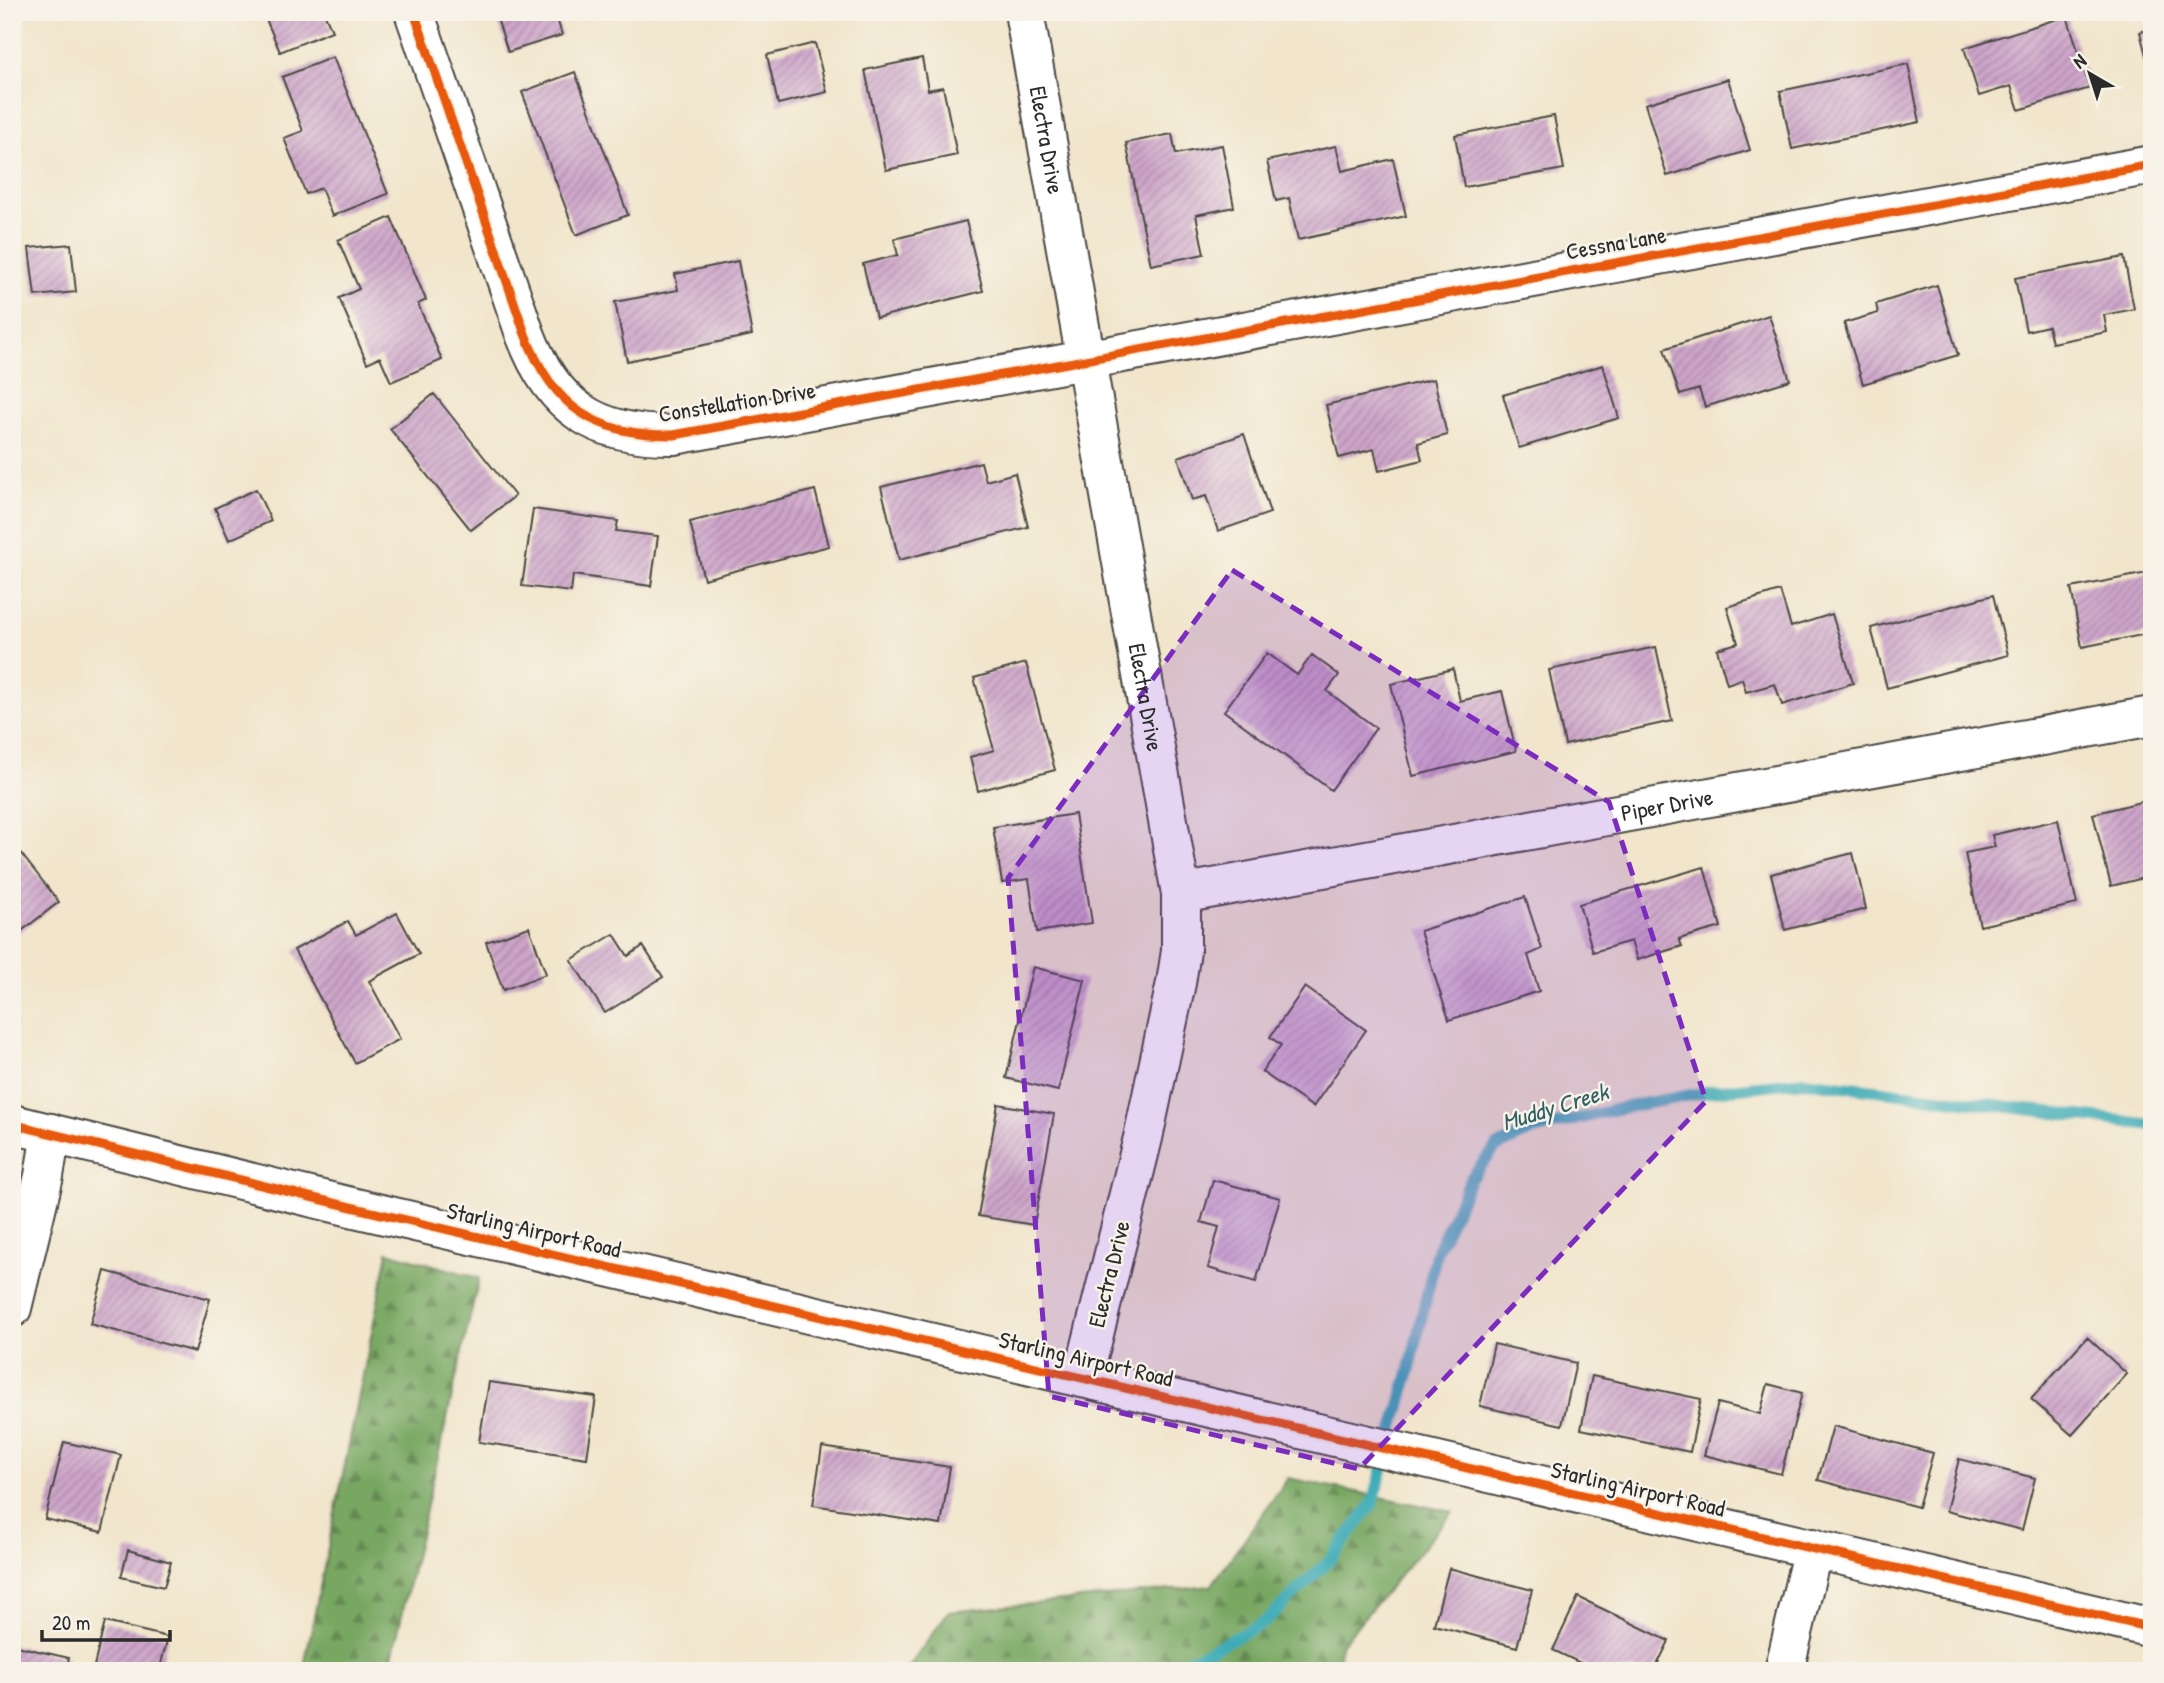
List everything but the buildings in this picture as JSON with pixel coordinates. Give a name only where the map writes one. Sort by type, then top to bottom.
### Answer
[{"type":"street","name":"Constellation Drive","points":[[414,12],[533,355],[544,376],[559,395],[579,412],[599,423],[624,432],[674,435],[1087,359]]},
{"type":"street","name":"Electra Drive","points":[[1024,12],[1181,894],[1181,951],[1176,983],[1143,1138],[1083,1378]]},
{"type":"street","name":"Cessna Lane","points":[[1087,359],[2152,165]]},
{"type":"street","name":"Piper Drive","points":[[1181,894],[2152,716]]},
{"type":"street","name":"Starling Airport Road","points":[[12,1124],[351,1207],[2152,1628]]},
{"type":"street","points":[[12,1308],[44,1176],[51,1133]]},
{"type":"street","points":[[1784,1671],[1813,1548]]},
{"type":"highlighted area","points":[[1232,570],[1609,802],[1706,1101],[1359,1469],[1049,1396],[1008,878]]},
{"type":"green space","points":[[388,1252],[479,1278],[389,1671],[303,1671]]},
{"type":"green space","points":[[1288,1478],[1453,1512],[1340,1646],[1338,1671],[906,1671],[948,1612],[1211,1586]]},
{"type":"waterway","name":"Muddy Creek","points":[[1162,1671],[1265,1622],[1330,1560],[1373,1503],[1410,1369],[1437,1250],[1471,1178],[1496,1147],[1533,1130],[1622,1108],[1712,1091],[1804,1081],[2152,1125]]},
{"type":"cycle path","points":[[414,12],[536,360],[564,399],[581,413],[600,423],[646,434],[674,435],[2152,165]]},
{"type":"cycle path","points":[[12,1124],[351,1207],[2152,1628]]}]
